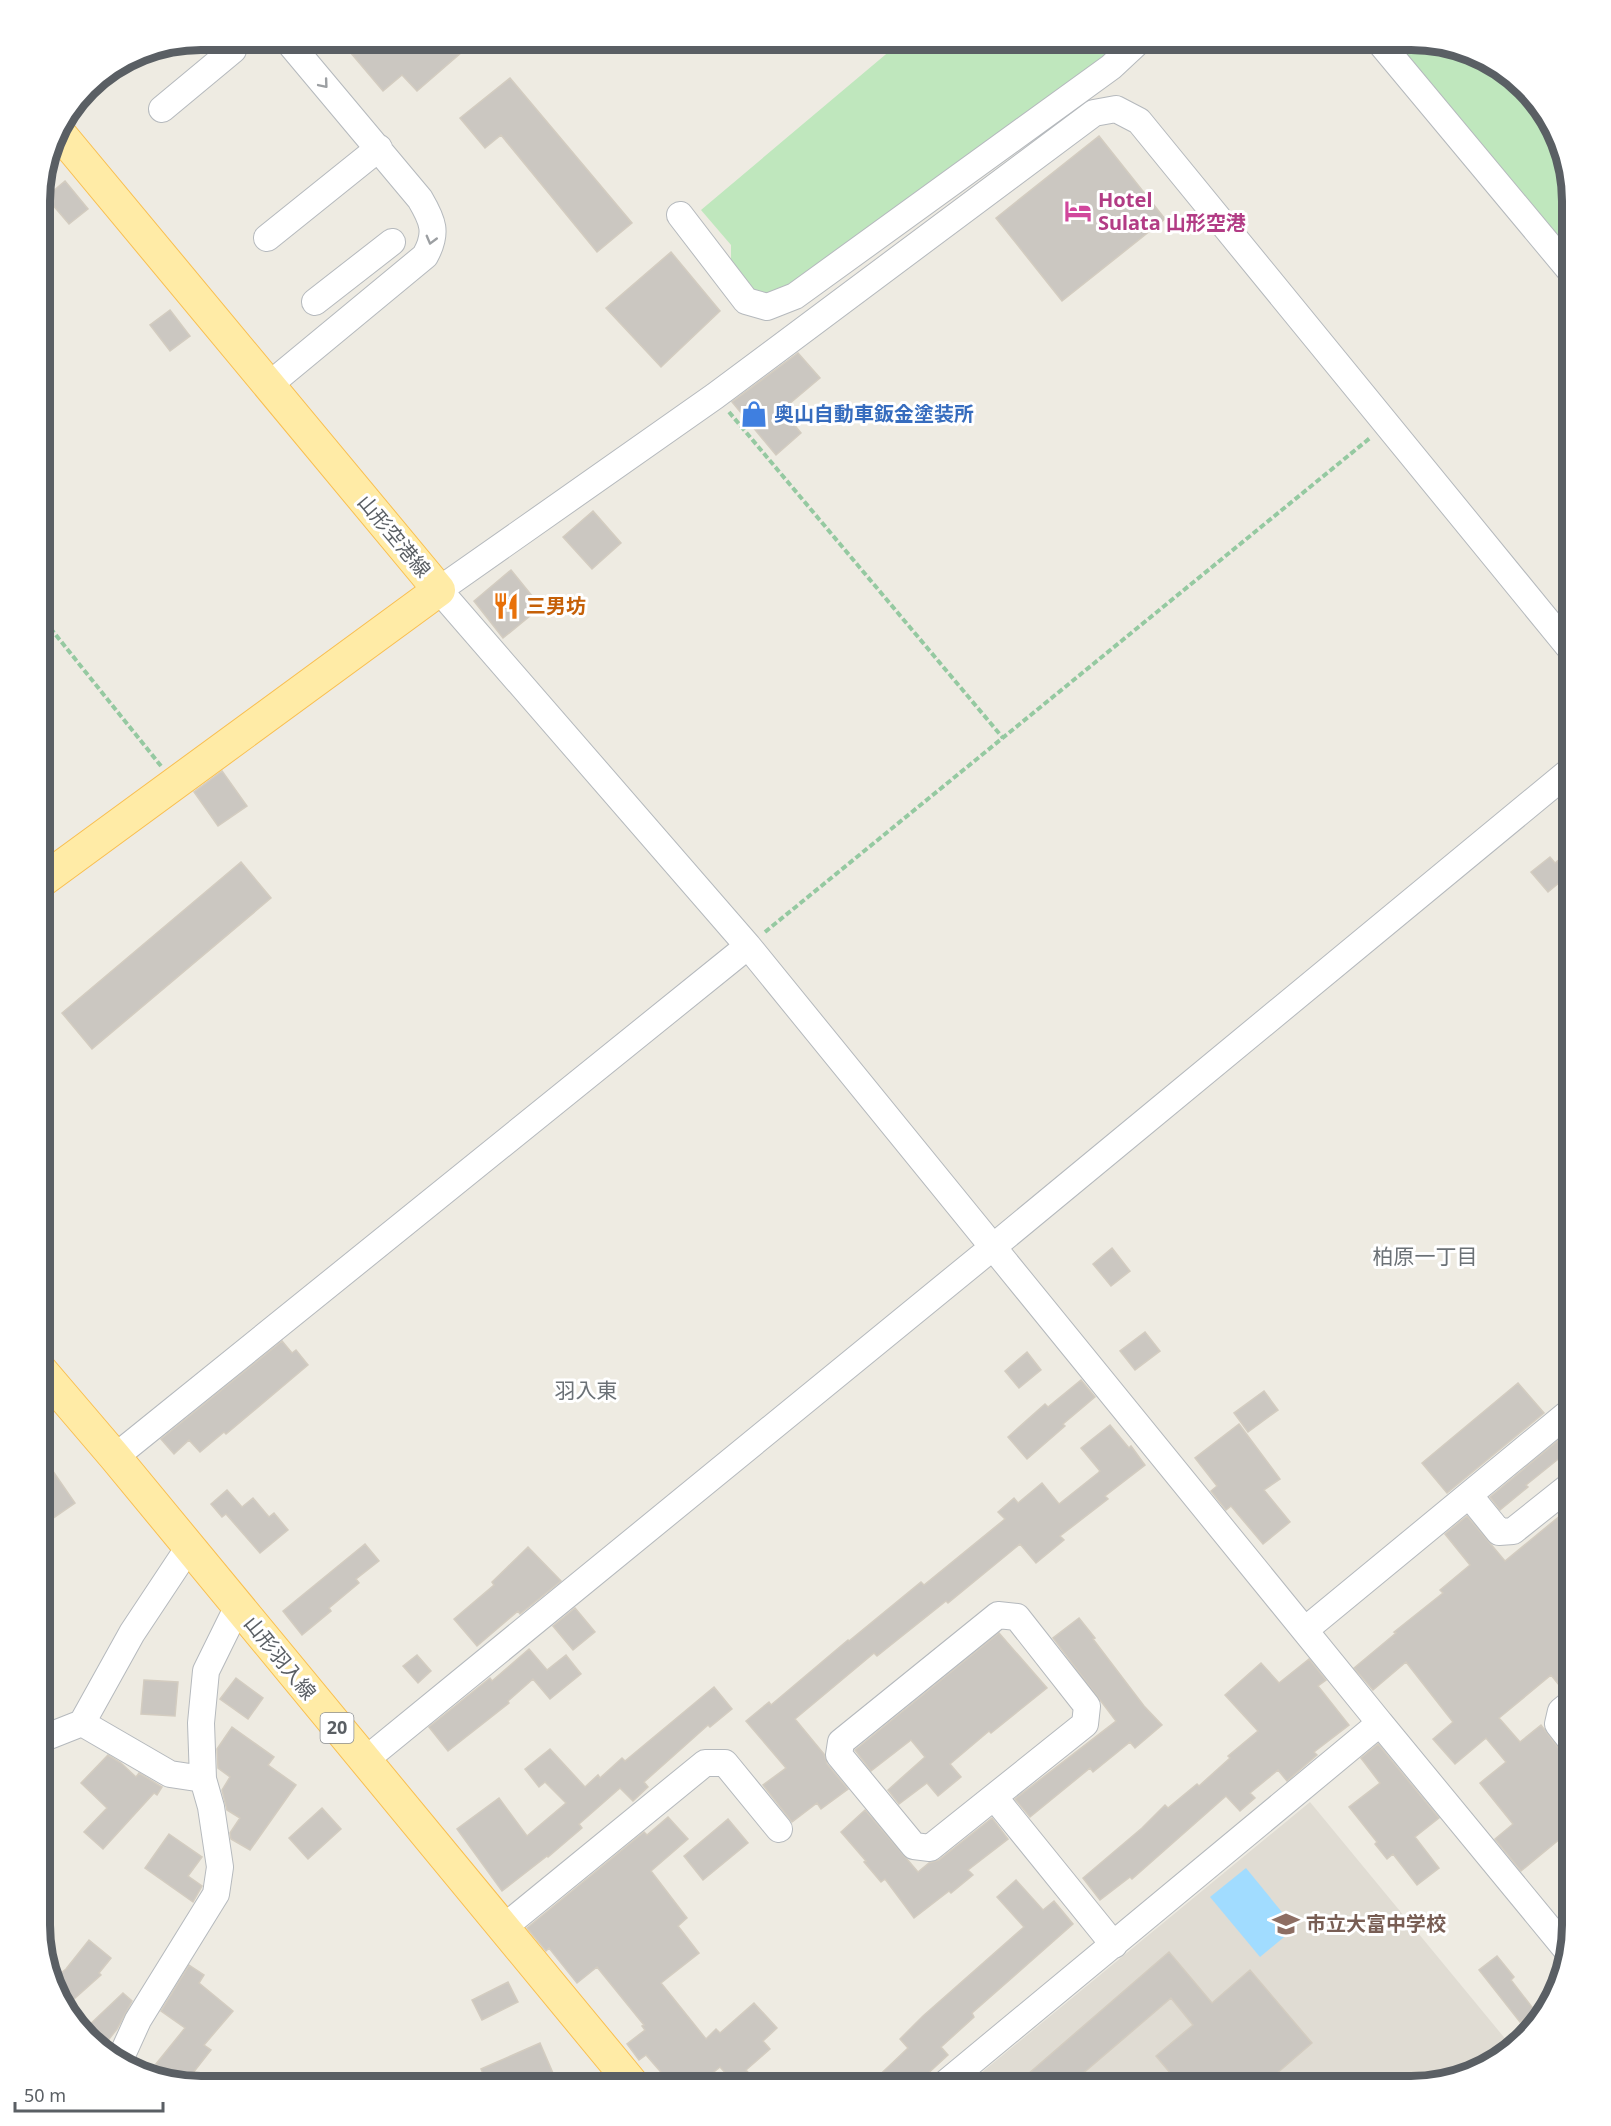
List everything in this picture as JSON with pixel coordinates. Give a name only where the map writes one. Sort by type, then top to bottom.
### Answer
[{"type":"main road","name":"山形空港線","points":[[50,875],[439,590],[63,138]]},
{"type":"main road","name":"山形羽入線","points":[[50,1381],[626,2076]]},
{"type":"street","points":[[162,109],[234,50]]},
{"type":"street","points":[[269,385],[425,256],[432,244],[434,230],[430,216],[420,199],[295,50]]},
{"type":"street","points":[[680,215],[746,301],[767,307],[795,296],[1111,67],[1129,50]]},
{"type":"street","points":[[1386,50],[1562,261]]},
{"type":"street","points":[[1560,1942],[748,946],[439,590],[715,396],[1094,114],[1116,109],[1139,121],[1562,639]]},
{"type":"street","points":[[267,238],[379,148]]},
{"type":"street","points":[[315,302],[392,242]]},
{"type":"street","points":[[364,1761],[993,1247],[1562,777]]},
{"type":"street","points":[[115,1457],[748,946]]},
{"type":"street","points":[[1305,1630],[1562,1418]]},
{"type":"street","points":[[1469,1495],[1499,1532],[1513,1531],[1562,1492]]},
{"type":"street","points":[[50,1736],[82,1723],[132,1633],[189,1547]]},
{"type":"street","points":[[122,2054],[138,2020],[216,1894],[220,1868],[211,1807],[203,1779],[201,1723],[206,1671],[238,1606]]},
{"type":"street","points":[[998,1615],[1017,1617],[1087,1706],[1085,1724],[995,1798],[930,1848],[914,1846],[839,1755],[841,1742],[998,1615]]},
{"type":"street","points":[[1562,1710],[1558,1724],[1562,1729]]},
{"type":"street","points":[[82,1723],[170,1774],[203,1779]]},
{"type":"street","points":[[954,2076],[1380,1723]]},
{"type":"street","points":[[503,1928],[705,1763],[726,1763],[779,1829]]},
{"type":"street","points":[[995,1798],[1114,1945]]},
{"type":"path","points":[[715,396],[1003,738]]},
{"type":"path","points":[[748,946],[1388,424]]},
{"type":"path","points":[[50,628],[175,782]]},
{"type":"shaded area","name":"市立大富中学校","points":[[1310,1802],[1507,2041],[1477,2061],[1440,2074],[1430,2075],[977,2076]]},
{"type":"green space","points":[[891,50],[1116,50],[788,287],[770,293],[756,292],[731,265],[731,245],[701,210]]},
{"type":"green space","points":[[1402,50],[1440,52],[1477,65],[1502,81],[1530,109],[1546,134],[1559,171],[1562,245]]},
{"type":"water","points":[[1246,1868],[1295,1928],[1260,1957],[1210,1897]]},
{"type":"building","points":[[348,50],[464,50],[417,91],[402,75],[383,91]]},
{"type":"building","points":[[510,78],[632,223],[597,252],[501,135],[485,148],[460,118]]},
{"type":"building","points":[[1099,136],[1165,219],[1062,301],[996,218]]},
{"type":"building","points":[[65,181],[88,209],[69,224],[50,202],[50,194]]},
{"type":"building","points":[[671,252],[720,311],[661,367],[606,308]]},
{"type":"building","points":[[170,310],[190,336],[170,351],[150,325]]},
{"type":"building","points":[[798,353],[820,378],[782,410],[801,433],[776,455],[732,402]]},
{"type":"building","points":[[593,511],[621,543],[592,569],[563,537]]},
{"type":"building","points":[[511,570],[541,607],[503,638],[474,601]]},
{"type":"building","points":[[222,771],[247,806],[218,826],[194,792]]},
{"type":"building","points":[[1550,857],[1555,863],[1562,857],[1562,880],[1548,892],[1531,872]]},
{"type":"building","points":[[241,862],[271,898],[92,1049],[62,1013]]},
{"type":"building","points":[[1112,1248],[1130,1271],[1111,1286],[1093,1264]]},
{"type":"building","points":[[1145,1332],[1160,1351],[1135,1370],[1120,1351]]},
{"type":"building","points":[[282,1341],[292,1353],[296,1350],[308,1365],[226,1434],[224,1432],[200,1452],[189,1440],[174,1454],[161,1439]]},
{"type":"building","points":[[1027,1352],[1041,1370],[1019,1388],[1005,1371]]},
{"type":"building","points":[[1081,1380],[1095,1397],[1027,1459],[1008,1437],[1045,1404],[1048,1407]]},
{"type":"building","points":[[1518,1383],[1544,1413],[1447,1493],[1422,1463]]},
{"type":"building","points":[[1264,1391],[1278,1410],[1248,1432],[1234,1413]]},
{"type":"building","points":[[1239,1424],[1280,1479],[1264,1490],[1290,1522],[1263,1544],[1231,1506],[1226,1510],[1211,1491],[1217,1486],[1195,1458]]},
{"type":"building","points":[[1110,1425],[1129,1448],[1131,1446],[1145,1465],[1105,1496],[1108,1499],[1060,1536],[1064,1540],[1036,1563],[1020,1544],[948,1603],[946,1601],[877,1656],[874,1653],[795,1719],[824,1754],[827,1764],[848,1789],[821,1809],[817,1803],[792,1822],[763,1785],[786,1768],[746,1721],[769,1702],[771,1705],[848,1640],[921,1582],[924,1585],[1005,1519],[998,1512],[1014,1498],[1018,1503],[1042,1483],[1059,1504],[1098,1473],[1100,1471],[1081,1448]]},
{"type":"building","points":[[1562,1437],[1562,1456],[1526,1485],[1528,1487],[1500,1510],[1490,1497]]},
{"type":"building","points":[[50,1467],[75,1503],[50,1520]]},
{"type":"building","points":[[227,1490],[242,1507],[253,1498],[269,1517],[274,1513],[288,1530],[260,1553],[226,1514],[222,1517],[211,1504]]},
{"type":"building","points":[[1562,1514],[1562,1689],[1551,1675],[1499,1718],[1520,1742],[1541,1725],[1562,1753],[1559,1757],[1562,1760],[1562,1837],[1521,1871],[1495,1839],[1513,1824],[1480,1783],[1506,1762],[1486,1738],[1455,1764],[1433,1739],[1453,1722],[1406,1662],[1373,1690],[1354,1668],[1443,1593],[1440,1590],[1470,1565],[1445,1534],[1467,1516],[1505,1561]]},
{"type":"building","points":[[365,1544],[379,1561],[356,1579],[359,1583],[329,1608],[331,1611],[302,1635],[283,1611]]},
{"type":"building","points":[[528,1547],[561,1581],[520,1614],[518,1611],[477,1646],[454,1619],[494,1585],[492,1582]]},
{"type":"building","points":[[575,1608],[595,1632],[573,1650],[553,1626]]},
{"type":"building","points":[[1079,1618],[1144,1706],[1162,1725],[1135,1748],[1130,1742],[1093,1772],[1090,1768],[1030,1817],[1015,1799],[1116,1721],[1053,1638]]},
{"type":"building","points":[[999,1633],[1047,1688],[991,1733],[989,1731],[950,1764],[961,1777],[938,1796],[927,1783],[899,1804],[888,1790],[925,1757],[911,1740],[871,1771],[855,1750]]},
{"type":"building","points":[[529,1649],[547,1670],[566,1655],[581,1674],[550,1699],[533,1679],[508,1701],[509,1703],[448,1751],[429,1727],[490,1678],[492,1681]]},
{"type":"building","points":[[417,1655],[431,1671],[418,1683],[403,1666]]},
{"type":"building","points":[[1309,1659],[1326,1680],[1318,1686],[1349,1725],[1314,1752],[1317,1755],[1287,1781],[1278,1770],[1250,1793],[1255,1798],[1240,1811],[1226,1796],[1132,1879],[1130,1877],[1100,1900],[1083,1878],[1142,1828],[1165,1805],[1168,1808],[1197,1784],[1199,1786],[1230,1758],[1228,1756],[1258,1731],[1225,1695],[1261,1663],[1279,1683]]},
{"type":"building","points":[[236,1678],[263,1698],[248,1719],[220,1699]]},
{"type":"building","points":[[144,1680],[178,1682],[175,1716],[141,1714]]},
{"type":"building","points":[[714,1687],[732,1709],[710,1727],[708,1725],[644,1782],[648,1787],[633,1801],[620,1788],[579,1824],[582,1828],[502,1891],[457,1829],[499,1798],[527,1836],[566,1803],[545,1782],[539,1787],[525,1769],[550,1749],[585,1787],[598,1775],[600,1778],[622,1758],[625,1761]]},
{"type":"building","points":[[232,1727],[274,1757],[268,1765],[296,1785],[250,1850],[231,1839],[230,1833],[240,1818],[227,1810],[222,1790],[230,1777],[218,1768],[217,1749]]},
{"type":"building","points":[[1378,1744],[1439,1818],[1415,1837],[1439,1868],[1417,1885],[1393,1854],[1387,1859],[1375,1844],[1377,1842],[1349,1807],[1380,1783],[1361,1758]]},
{"type":"building","points":[[108,1755],[136,1777],[139,1773],[162,1787],[157,1795],[154,1793],[103,1849],[84,1832],[107,1808],[81,1783]]},
{"type":"building","points":[[322,1808],[341,1829],[308,1859],[289,1838]]},
{"type":"building","points":[[865,1810],[918,1872],[929,1863],[939,1860],[992,1818],[1008,1839],[968,1870],[973,1875],[914,1918],[885,1879],[881,1882],[841,1832]]},
{"type":"building","points":[[668,1817],[688,1839],[651,1871],[687,1918],[678,1926],[699,1953],[661,1983],[706,2039],[716,2029],[720,2033],[754,2003],[777,2028],[763,2041],[770,2049],[746,2070],[751,2076],[728,2076],[720,2067],[709,2076],[664,2076],[646,2055],[639,2060],[627,2044],[645,2030],[642,2026],[644,2025],[597,1967],[577,1983],[549,1948],[546,1951],[527,1928],[644,1832],[647,1835]]},
{"type":"building","points":[[728,1819],[748,1843],[703,1880],[684,1856]]},
{"type":"building","points":[[169,1834],[202,1857],[188,1876],[202,1886],[193,1902],[145,1868]]},
{"type":"building","points":[[1016,1880],[1043,1910],[1054,1901],[1073,1924],[972,2013],[974,2017],[941,2047],[948,2055],[925,2076],[920,2076],[917,2073],[914,2076],[879,2076],[908,2048],[900,2039],[1024,1927],[997,1897]]},
{"type":"building","points":[[89,1940],[111,1958],[99,1973],[101,1975],[71,2002],[58,1975]]},
{"type":"building","points":[[1169,1952],[1212,2003],[1250,1970],[1312,2043],[1274,2076],[1173,2076],[1156,2056],[1193,2025],[1171,1998],[1080,2076],[1026,2076]]},
{"type":"building","points":[[1497,1956],[1514,1977],[1511,1980],[1535,2010],[1533,2012],[1520,2022],[1479,1970]]},
{"type":"building","points":[[189,1965],[204,1975],[199,1983],[233,2011],[204,2045],[211,2050],[191,2075],[166,2072],[156,2064],[185,2028],[161,2011]]},
{"type":"building","points":[[508,1982],[518,2002],[482,2020],[472,2000]]},
{"type":"building","points":[[123,1993],[132,2001],[117,2029],[106,2043],[88,2026]]},
{"type":"building","points":[[540,2043],[554,2076],[484,2076],[481,2069]]},
{"type":"place","name":"Hotel Sulata 山形空港","points":[[1078,211]]},
{"type":"place","name":"奥山自動車鈑金塗装所","points":[[754,414]]},
{"type":"place","name":"三男坊","points":[[506,606]]},
{"type":"place","name":"市立大富中学校","points":[[1286,1924]]},
{"type":"district","name":"柏原一丁目","points":[[1425,1257]]},
{"type":"district","name":"羽入東","points":[[586,1391]]}]
